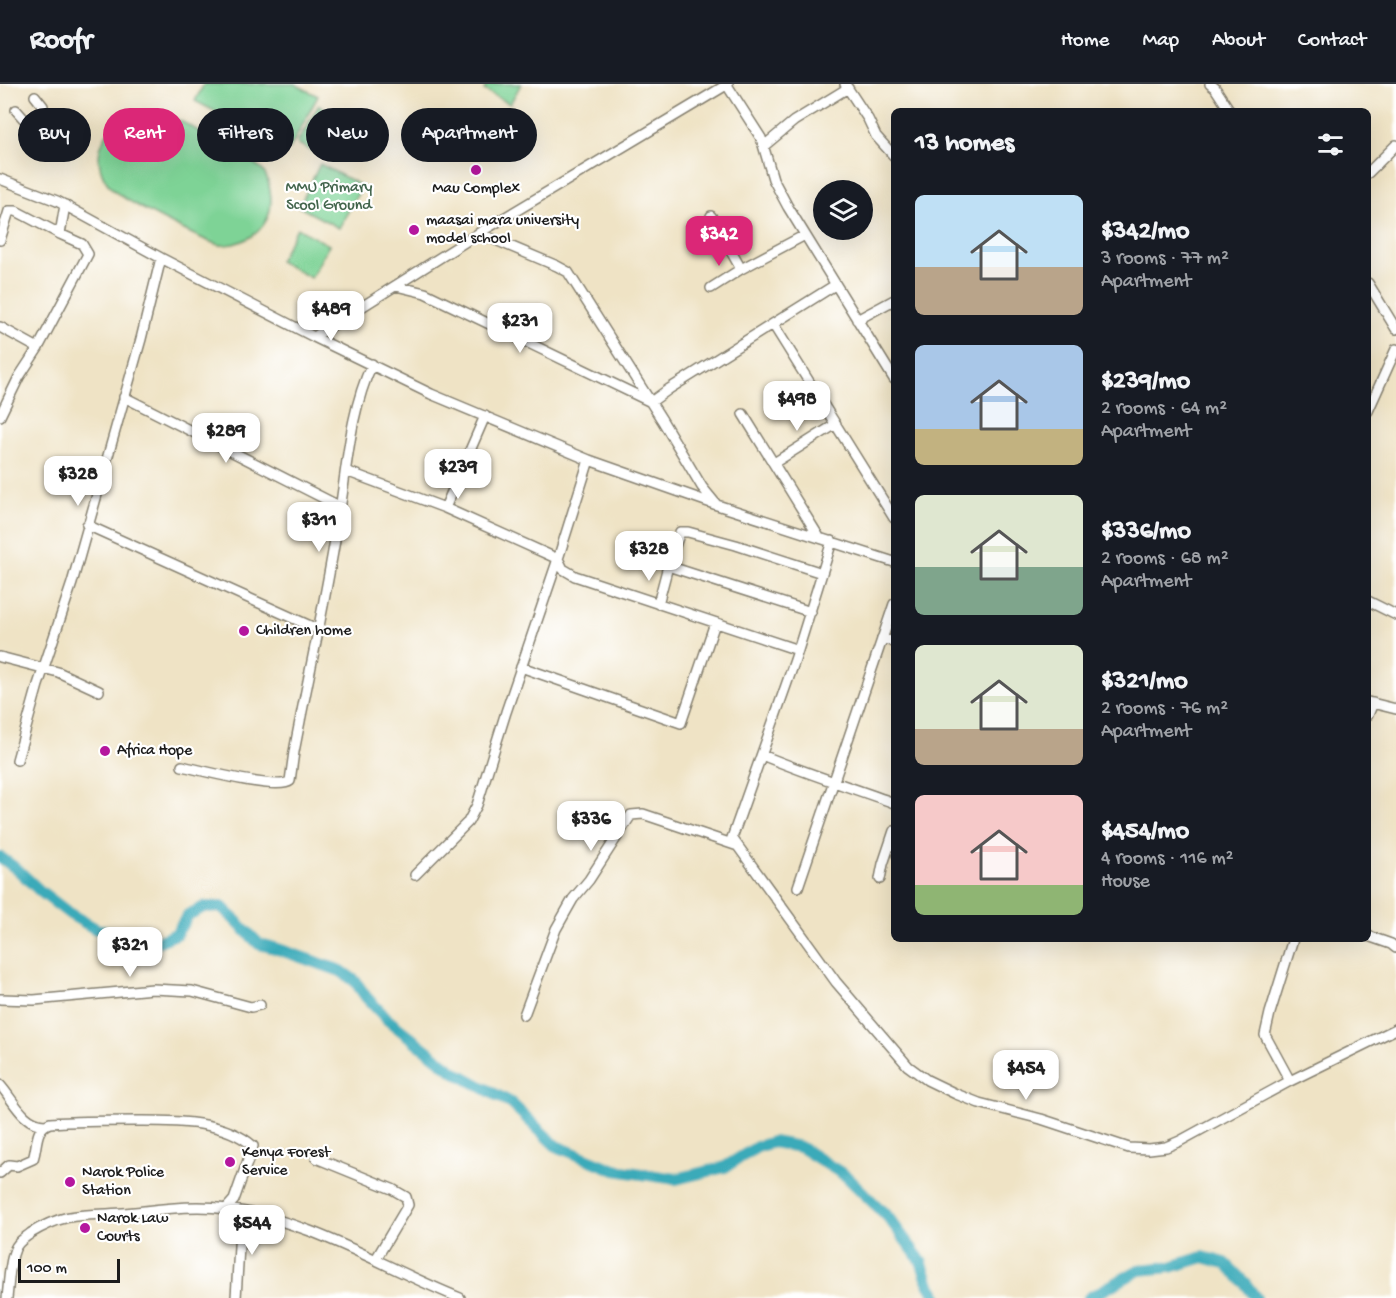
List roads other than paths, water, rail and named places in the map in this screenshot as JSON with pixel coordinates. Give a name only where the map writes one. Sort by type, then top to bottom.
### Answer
[{"type":"street","points":[[315,337],[479,233],[728,84],[764,146],[773,178],[805,235],[891,374]]},
{"type":"street","points":[[1210,84],[1228,108]]},
{"type":"street","points":[[764,146],[794,121],[846,86],[868,119],[876,136],[891,153]]},
{"type":"street","points":[[35,96],[43,106]]},
{"type":"street","points":[[1371,170],[1396,145]]},
{"type":"street","points":[[0,179],[65,205],[161,258],[431,394],[589,460],[717,505],[891,561]]},
{"type":"street","points":[[60,234],[65,205]]},
{"type":"street","points":[[0,240],[9,211],[22,213],[82,244],[88,254],[38,348],[19,377],[0,416]]},
{"type":"street","points":[[711,216],[741,269]]},
{"type":"street","points":[[479,233],[550,262],[568,272],[651,402],[702,488],[717,505]]},
{"type":"street","points":[[711,288],[741,269],[805,235]]},
{"type":"street","points":[[17,760],[72,583],[141,339],[161,258]]},
{"type":"street","points":[[651,402],[835,285]]},
{"type":"street","points":[[396,286],[425,293],[651,402]]},
{"type":"street","points":[[1371,288],[1396,329]]},
{"type":"street","points":[[857,320],[891,302]]},
{"type":"street","points":[[773,324],[891,513]]},
{"type":"street","points":[[0,327],[38,348]]},
{"type":"street","points":[[1371,404],[1396,349]]},
{"type":"street","points":[[182,766],[282,785],[289,783],[292,777],[294,752],[341,507],[354,415],[361,388],[372,364]]},
{"type":"street","points":[[124,397],[341,507]]},
{"type":"street","points":[[743,414],[819,537]]},
{"type":"street","points":[[445,508],[485,416]]},
{"type":"street","points":[[774,464],[836,424]]},
{"type":"street","points":[[415,875],[473,815],[589,460]]},
{"type":"street","points":[[346,471],[445,508],[558,559],[567,573],[798,650]]},
{"type":"street","points":[[87,525],[317,629]]},
{"type":"street","points":[[657,604],[680,532],[688,532],[736,545],[822,573]]},
{"type":"street","points":[[832,541],[798,650],[732,835],[735,845],[836,982],[908,1066],[927,1080],[956,1094],[1128,1148],[1149,1149],[1166,1147],[1180,1141],[1290,1081],[1396,1029]]},
{"type":"street","points":[[668,566],[811,611]]},
{"type":"street","points":[[1371,602],[1396,615]]},
{"type":"street","points":[[798,887],[891,612]]},
{"type":"street","points":[[521,667],[681,723],[715,623]]},
{"type":"street","points":[[882,638],[891,641]]},
{"type":"street","points":[[0,657],[58,672],[99,691]]},
{"type":"street","points":[[1371,702],[1396,709]]},
{"type":"street","points":[[762,755],[801,772],[834,781],[891,802]]},
{"type":"street","points":[[524,1015],[556,929],[573,899],[589,880],[631,816],[643,814],[735,845]]},
{"type":"street","points":[[880,879],[891,840]]},
{"type":"street","points":[[1371,937],[1396,948]]},
{"type":"street","points":[[1290,1081],[1265,1035],[1269,1013],[1292,942]]},
{"type":"street","points":[[0,999],[34,1000],[153,989],[192,991],[251,1007],[260,1005]]},
{"type":"street","points":[[0,1085],[19,1109],[38,1125],[86,1120],[171,1120],[206,1124],[245,1139],[253,1146],[251,1157],[236,1188],[234,1200],[226,1209]]},
{"type":"street","points":[[0,1173],[9,1165],[17,1167],[33,1159],[39,1133],[45,1125]]},
{"type":"street","points":[[316,1158],[392,1189],[408,1200],[408,1205],[376,1259]]},
{"type":"street","points":[[7,1298],[12,1260],[17,1245],[22,1239],[54,1220],[69,1216],[123,1213],[155,1208],[226,1209],[273,1218],[376,1259],[459,1298]]},
{"type":"street","points":[[236,1298],[241,1212]]},
{"type":"waterway","points":[[0,857],[70,914],[96,929],[157,942],[176,934],[188,915],[204,907],[222,907],[259,944],[341,971],[355,981],[366,997],[388,1020],[453,1071],[511,1103],[556,1146],[615,1170],[676,1179],[725,1167],[757,1147],[773,1142],[800,1147],[846,1176],[888,1217],[921,1261],[929,1284],[938,1298]]},
{"type":"waterway","points":[[1089,1298],[1139,1270],[1171,1267],[1203,1257],[1225,1263],[1256,1298]]},
{"type":"place","name":"Mau Complex","points":[[476,170]]},
{"type":"place","name":"maasai mara university model school","points":[[414,230]]},
{"type":"place","name":"Children home","points":[[244,631]]},
{"type":"place","name":"Africa Hope","points":[[105,751]]},
{"type":"place","name":"Kenya Forest Service","points":[[230,1162]]},
{"type":"place","name":"Narok Police Station","points":[[70,1182]]},
{"type":"place","name":"Narok Law Courts","points":[[85,1228]]},
{"type":"park label","name":"MMU Primary Scool Ground","points":[[329,197]]}]
